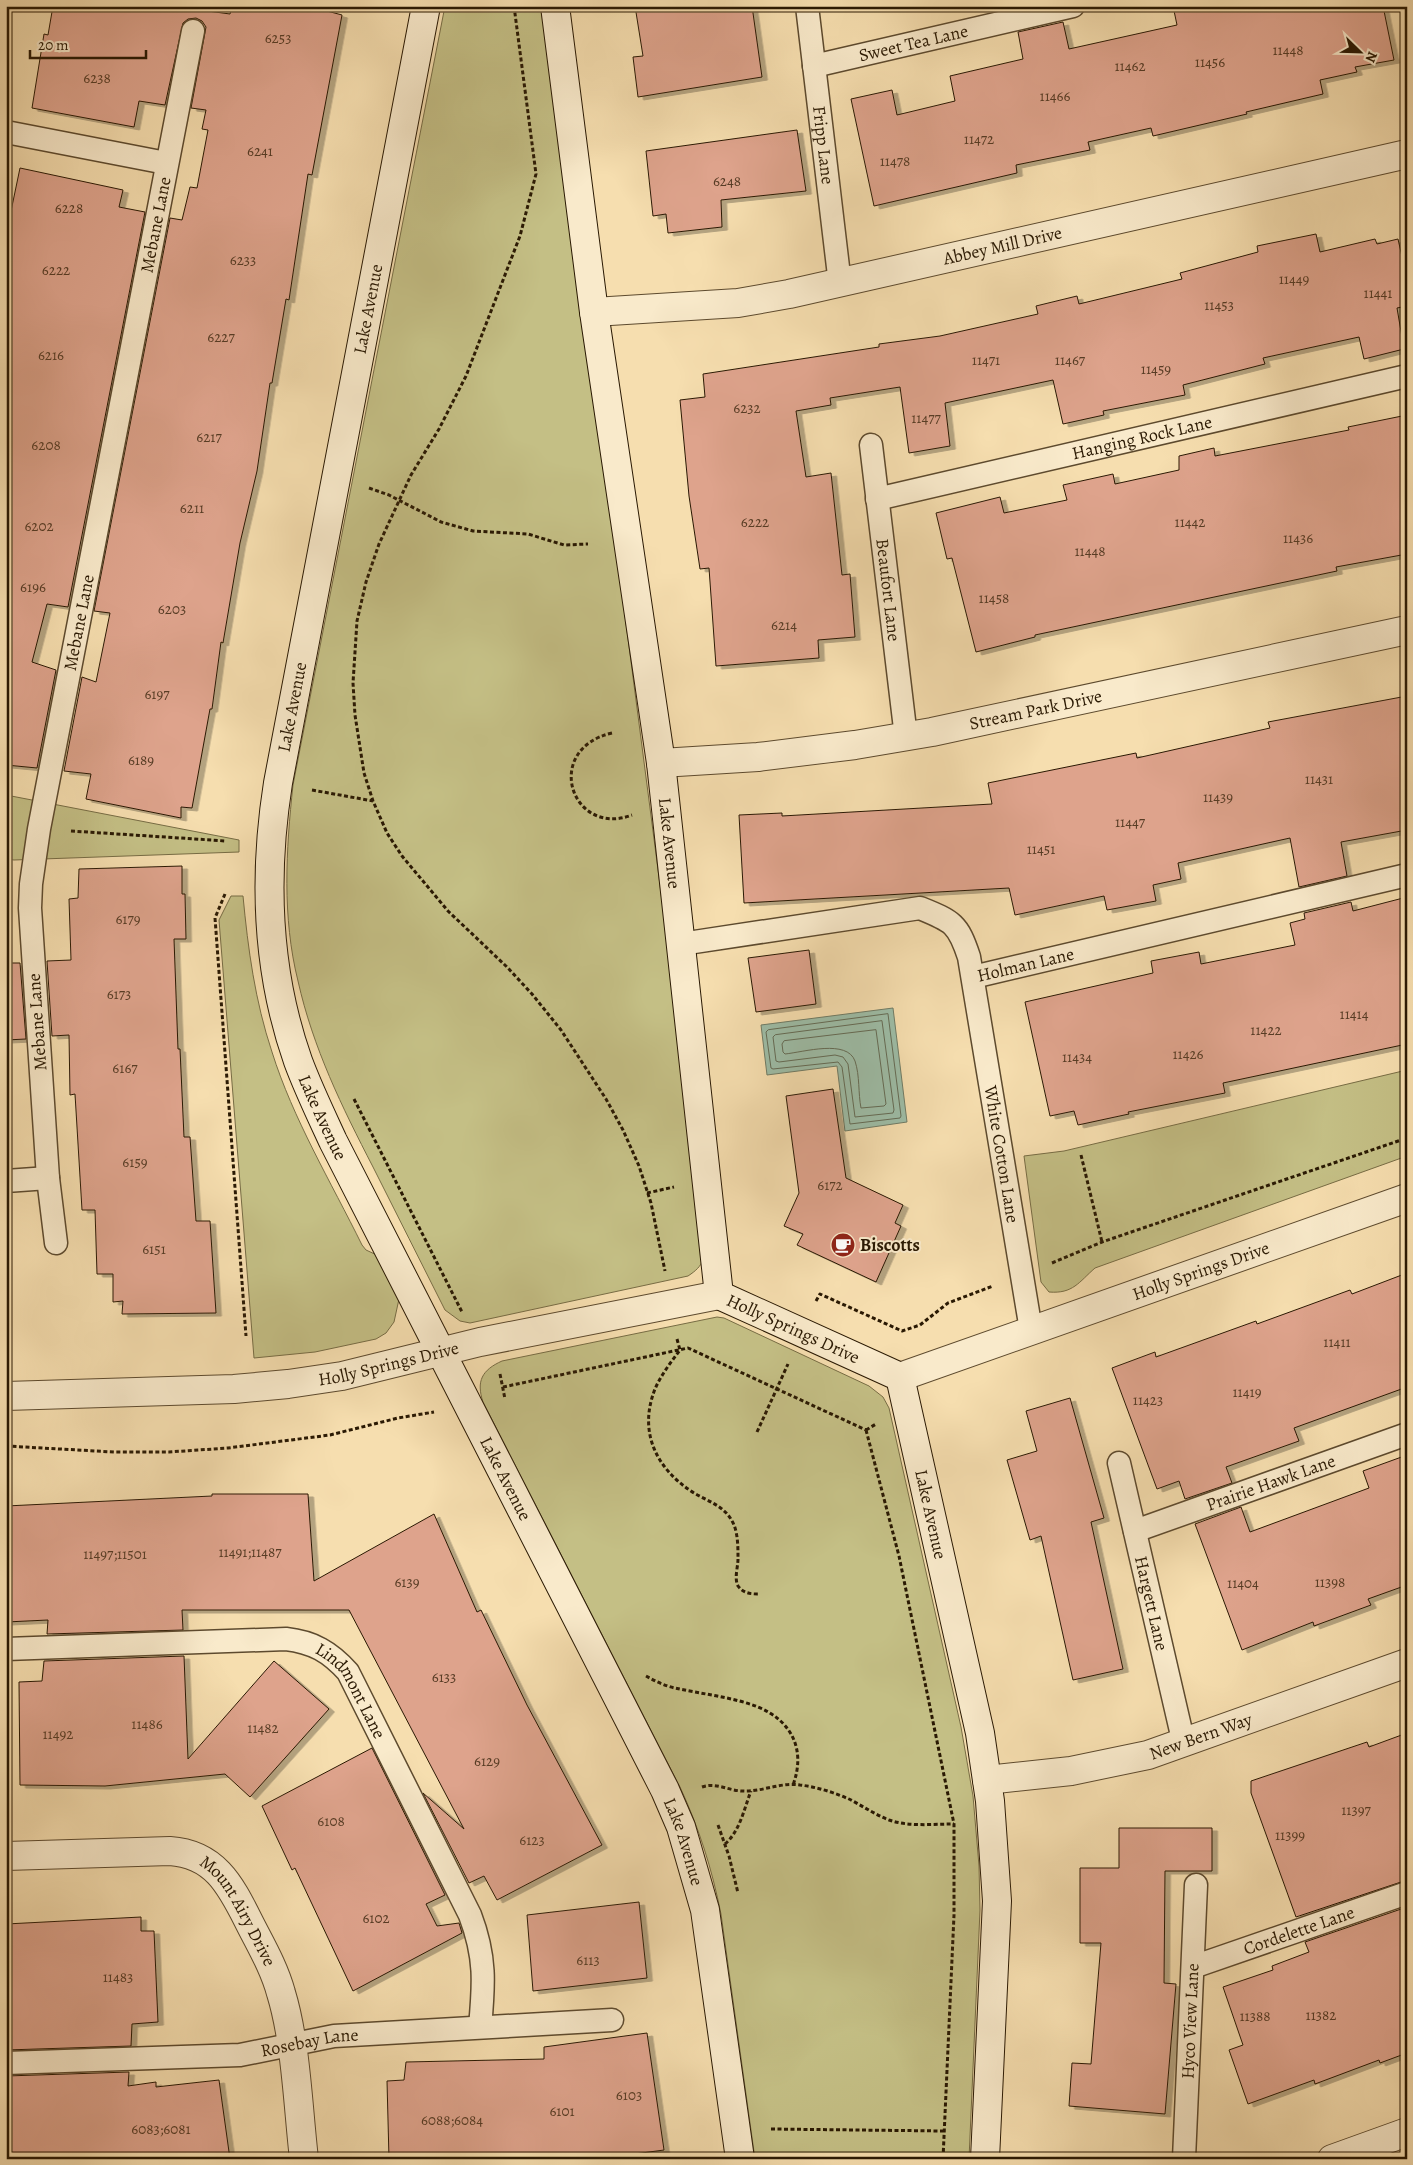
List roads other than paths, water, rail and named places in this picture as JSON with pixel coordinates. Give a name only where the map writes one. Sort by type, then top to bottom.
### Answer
[{"type":"street","name":"Lake Avenue","points":[[426,6],[278,783],[271,829],[268,874],[275,968],[285,1015],[298,1060],[333,1141],[665,1790],[681,1827],[705,1910],[740,2159]]},
{"type":"street","name":"Lake Avenue","points":[[555,6],[594,312],[661,763],[719,1295]]},
{"type":"street","name":"Abbey Mill Drive","points":[[594,312],[738,303],[840,284],[1407,154]]},
{"type":"street","name":"Stream Park Drive","points":[[661,763],[758,757],[906,737],[1407,630]]},
{"type":"street","name":"Holly Springs Drive","points":[[6,1396],[234,1388],[288,1384],[342,1376],[480,1342],[719,1295],[900,1376],[1407,1198]]},
{"type":"street","name":"Lake Avenue","points":[[900,1376],[980,1733],[995,1851],[997,1902],[985,2159]]},
{"type":"street","name":"New Bern Way","points":[[987,1780],[1110,1764],[1148,1755],[1184,1744],[1407,1663]]},
{"type":"street","name":"Mount Airy Drive","points":[[6,1856],[170,1851],[181,1852],[205,1862],[218,1872],[230,1886],[274,1972],[281,1993],[291,2044],[304,2159]]},
{"type":"street","points":[[1332,2159],[1407,2132]]},
{"type":"lane","name":"Fripp Lane","points":[[807,6],[840,284]]},
{"type":"lane","name":"Sweet Tea Lane","points":[[814,66],[1073,6]]},
{"type":"lane","name":"Mebane Lane","points":[[56,1242],[48,1178],[30,908],[31,884],[39,829],[193,30]]},
{"type":"lane","points":[[6,132],[166,163]]},
{"type":"lane","name":"Hanging Rock Lane","points":[[877,499],[1407,376]]},
{"type":"lane","name":"Beaufort Lane","points":[[871,445],[906,737]]},
{"type":"lane","name":"Holman Lane","points":[[681,944],[920,908],[947,919],[962,935],[969,957],[972,977],[1407,875]]},
{"type":"lane","name":"White Cotton Lane","points":[[972,977],[1031,1330]]},
{"type":"lane","points":[[6,1181],[48,1178]]},
{"type":"lane","name":"Prairie Hawk Lane","points":[[1135,1531],[1407,1434]]},
{"type":"lane","name":"Hargett Lane","points":[[1119,1463],[1184,1744]]},
{"type":"lane","name":"Lindmont Lane","points":[[6,1649],[286,1639],[312,1645],[336,1659],[348,1672],[470,1915],[482,1953],[484,1972],[480,2027]]},
{"type":"lane","name":"Hyco View Lane","points":[[1184,2159],[1196,1885]]},
{"type":"lane","name":"Cordelette Lane","points":[[1193,1967],[1407,1892]]},
{"type":"lane","name":"Rosebay Lane","points":[[6,2063],[240,2055],[334,2036],[612,2020]]},
{"type":"water","points":[[893,1008],[907,1122],[845,1131],[837,1066],[767,1075],[761,1025]]},
{"type":"place","name":"Biscotts","points":[[843,1245]]}]
